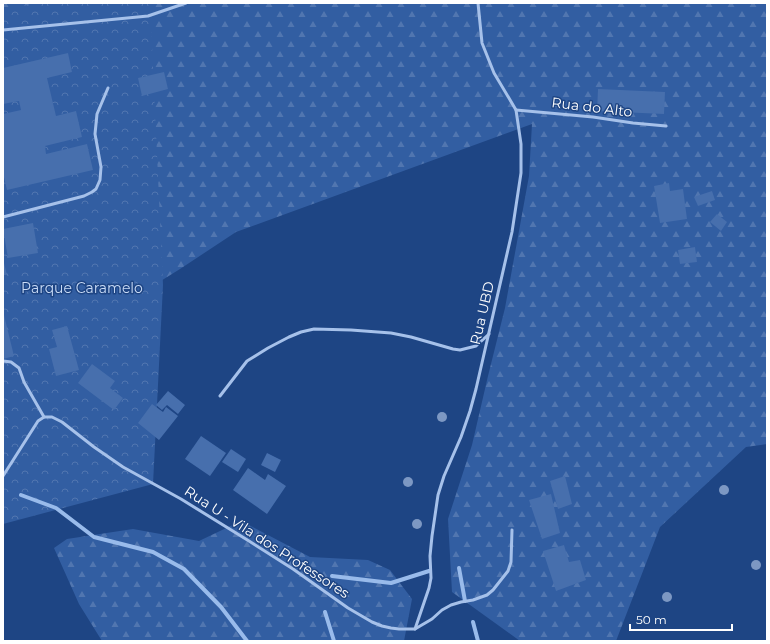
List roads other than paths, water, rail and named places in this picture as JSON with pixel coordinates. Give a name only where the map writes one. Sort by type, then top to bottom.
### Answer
[{"type":"lane","points":[[3,30],[148,16],[186,3]]},
{"type":"lane","name":"Rua UBD","points":[[415,629],[430,583],[432,536],[438,495],[444,476],[461,438],[470,411],[512,232],[521,173],[521,144],[516,110],[494,73],[482,43],[478,3]]},
{"type":"lane","points":[[3,211],[4,217],[84,196],[96,189],[100,180],[101,167],[95,134],[97,114],[108,88]]},
{"type":"lane","name":"Rua do Alto","points":[[516,110],[593,117],[666,126]]},
{"type":"lane","points":[[220,396],[247,361],[289,336],[314,329],[358,330],[391,333],[460,350],[476,346],[489,334]]},
{"type":"lane","points":[[3,361],[12,362],[19,368],[24,382],[44,417],[38,422],[3,476]]},
{"type":"lane","name":"Rua U - Vila dos Professores","points":[[44,417],[52,417],[62,422],[123,467],[181,499],[249,540],[360,615],[382,626],[399,630],[415,629]]},
{"type":"lane","points":[[415,629],[451,605],[473,600],[486,595],[493,590],[508,571],[511,562],[512,530]]},
{"type":"waterway","points":[[21,495],[56,508],[94,537],[153,552],[184,569],[221,607],[247,641]]},
{"type":"waterway","points":[[459,568],[465,601]]},
{"type":"waterway","points":[[332,576],[391,583],[429,571]]},
{"type":"waterway","points":[[325,612],[334,641]]},
{"type":"waterway","points":[[473,622],[478,641]]},
{"type":"park label","name":"Parque Caramelo","points":[[82,288]]}]
